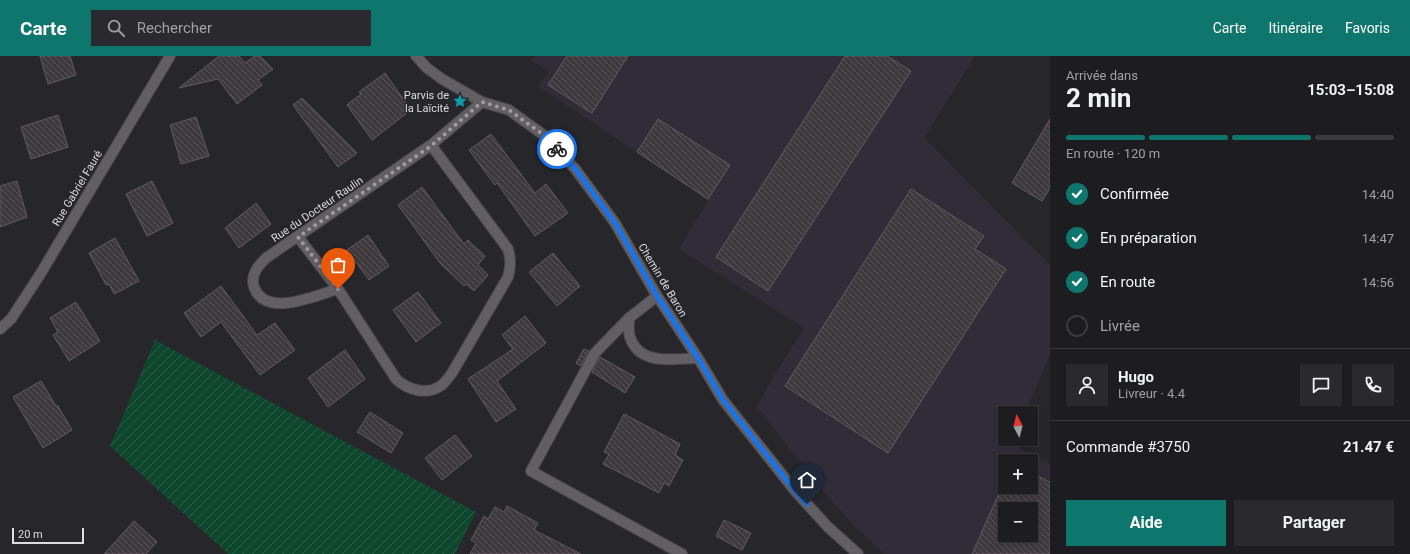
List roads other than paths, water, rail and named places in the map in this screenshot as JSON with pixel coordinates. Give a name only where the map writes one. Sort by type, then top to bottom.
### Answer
[{"type":"street","name":"Rue Gabriel Fauré","points":[[0,329],[11,319],[41,273],[170,56]]},
{"type":"street","name":"Chemin de Baron","points":[[416,56],[427,68],[442,79],[482,102],[509,110],[545,136],[576,170],[615,223],[657,296],[698,358],[723,400],[796,492],[828,527],[858,554]]},
{"type":"street","name":"Rue du Docteur Raulin","points":[[338,289],[296,302],[277,305],[265,300],[259,295],[254,288],[253,277],[256,268],[266,258],[431,146],[482,102]]},
{"type":"street","points":[[298,237],[338,289],[396,379],[402,385],[413,390],[429,390],[441,385],[452,373],[508,277],[511,268],[511,257],[508,249],[431,146]]},
{"type":"street","points":[[657,296],[629,318],[594,352],[531,472],[682,554]]},
{"type":"street","points":[[629,318],[629,336],[636,348],[647,357],[660,360],[698,358]]},
{"type":"place","name":"Parvis de la Laïcité","points":[[460,101]]}]
